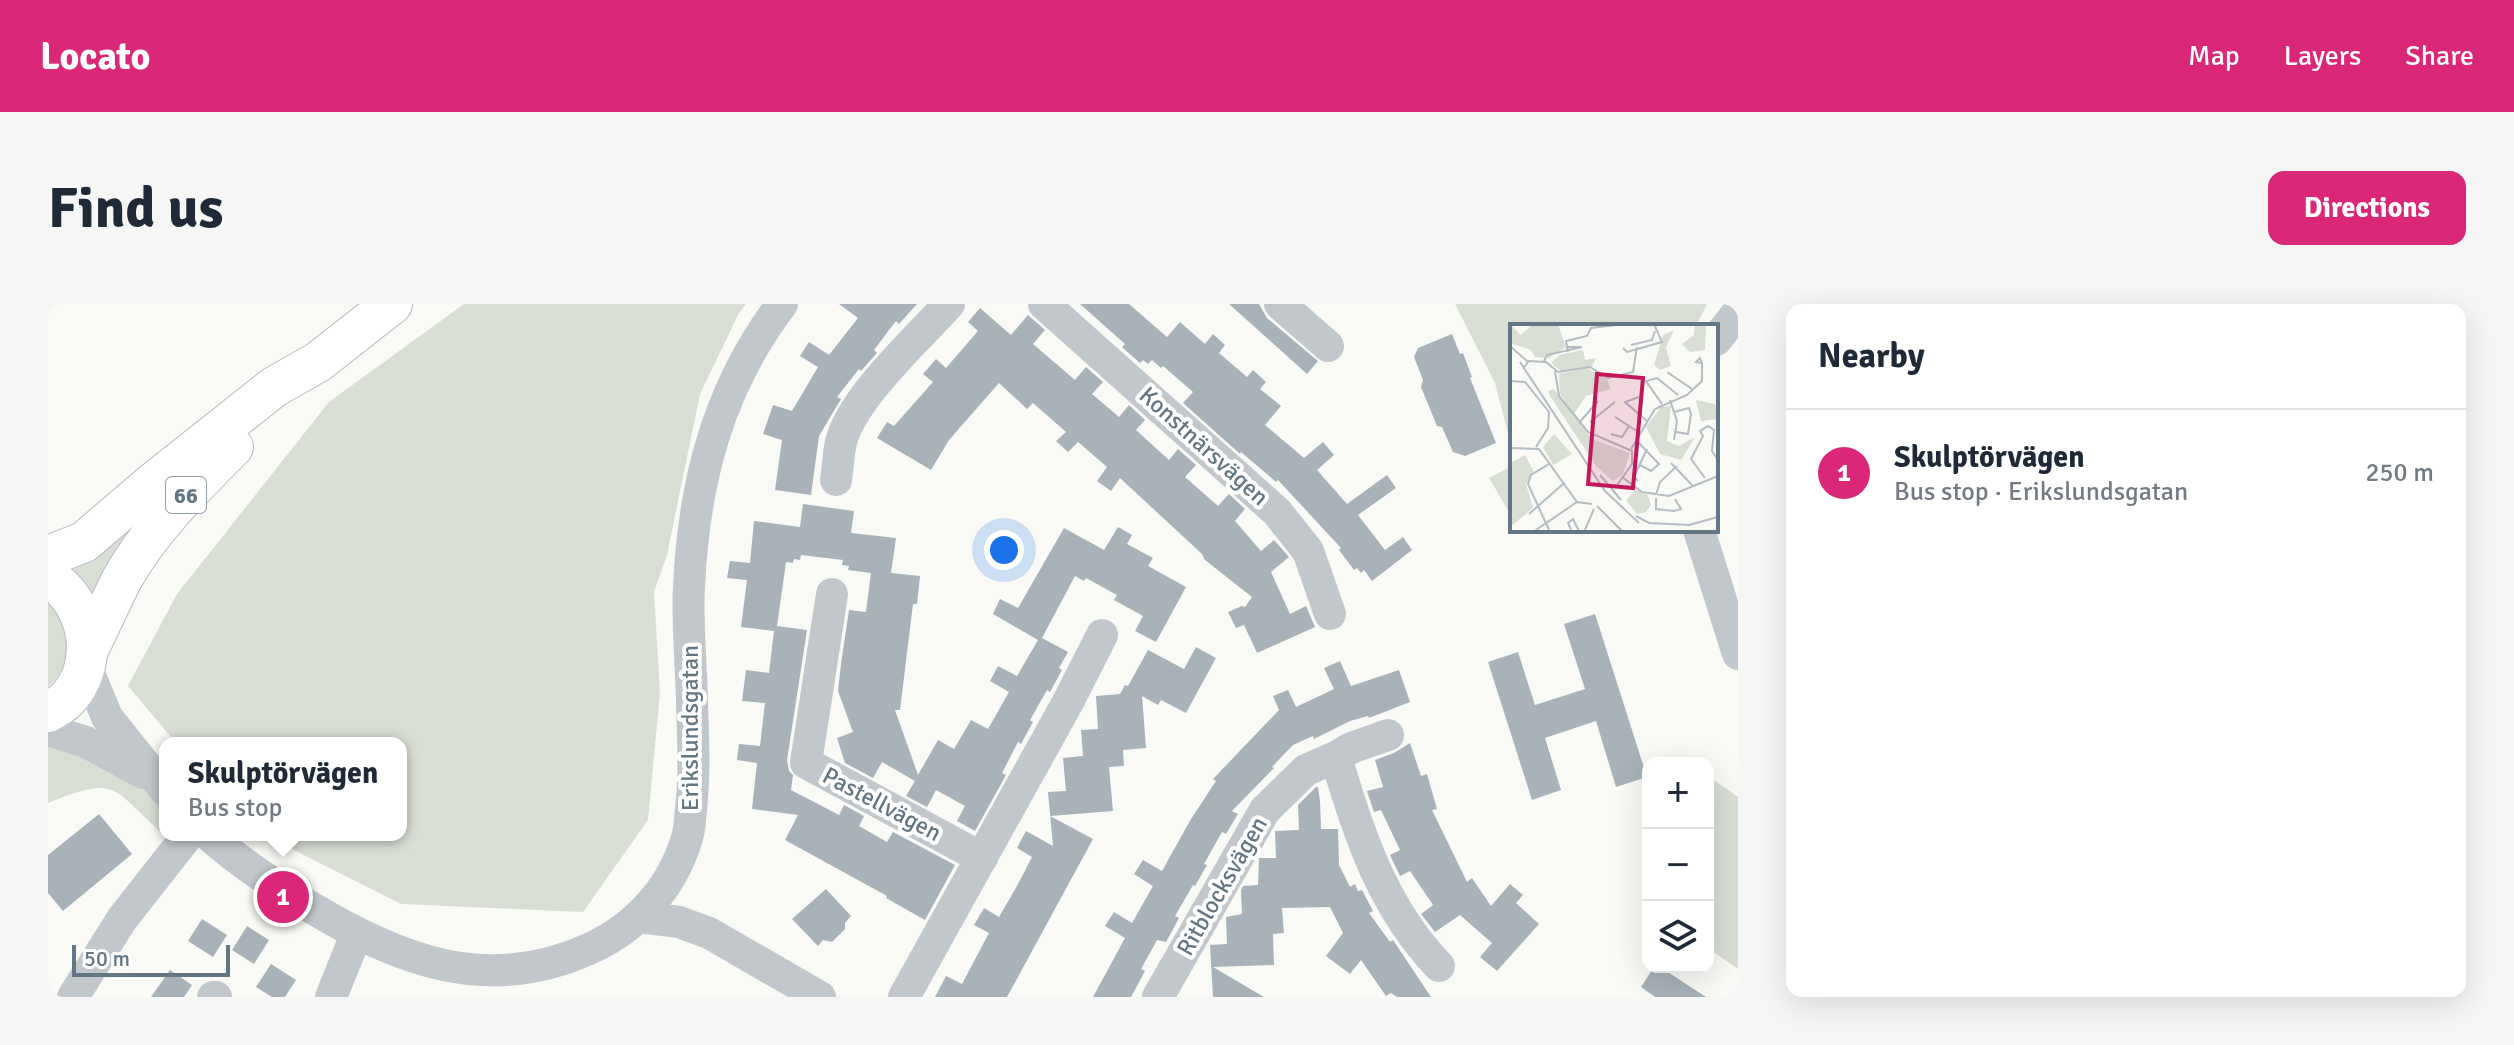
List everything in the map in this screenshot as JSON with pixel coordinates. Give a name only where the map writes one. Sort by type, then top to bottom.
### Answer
[{"type":"main road","name":"66","points":[[48,712],[64,701],[79,682],[86,658],[123,578],[168,515],[318,362],[392,304]]},
{"type":"main road","name":"66","points":[[48,556],[84,542],[274,387],[318,362]]},
{"type":"main road","points":[[48,577],[71,597],[79,611],[87,637],[86,658]]},
{"type":"street","name":"Erikslundsgatan","points":[[217,841],[269,882],[356,935],[452,968],[522,970],[563,961],[606,941],[639,917],[657,899],[688,836],[693,789],[689,588],[695,514],[712,436],[739,371],[782,304]]},
{"type":"street","points":[[836,480],[841,440],[853,416],[871,390],[949,304]]},
{"type":"street","name":"Konstnärsvägen","points":[[1044,304],[1277,512],[1308,551],[1330,614]]},
{"type":"street","points":[[1280,304],[1328,346]]},
{"type":"street","points":[[1718,337],[1738,312]]},
{"type":"street","points":[[1700,532],[1738,654]]},
{"type":"street","name":"Pastellvägen","points":[[832,594],[806,763],[982,858]]},
{"type":"street","points":[[904,997],[1102,635]]},
{"type":"street","points":[[86,658],[107,717],[159,783]]},
{"type":"street","points":[[48,730],[86,742],[126,762],[159,785]]},
{"type":"street","name":"Ritblocksvägen","points":[[1158,997],[1265,810],[1306,770],[1351,748],[1388,735]]},
{"type":"street","points":[[1336,757],[1353,817],[1380,883],[1404,924],[1439,966]]},
{"type":"street","points":[[73,997],[122,919],[183,841]]},
{"type":"street","points":[[670,877],[709,933],[777,987],[820,997]]},
{"type":"street","points":[[639,917],[679,922],[709,933]]},
{"type":"street","points":[[331,997],[356,935]]},
{"type":"shaded area","points":[[464,304],[746,304],[700,394],[667,555],[654,592],[660,693],[648,820],[583,912],[401,904],[276,841],[407,841],[407,737],[171,737],[128,686],[177,594],[329,402]]},
{"type":"shaded area","points":[[1455,304],[1707,304],[1697,324],[1510,324],[1510,441],[1495,383]]},
{"type":"shaded area","points":[[1510,467],[1510,514],[1489,478]]},
{"type":"shaded area","points":[[147,505],[93,597],[68,568]]},
{"type":"shaded area","points":[[48,600],[62,621],[68,644],[63,667],[48,687]]},
{"type":"shaded area","points":[[48,743],[116,765],[159,803],[159,830],[113,790],[89,789],[48,803]]},
{"type":"shaded area","points":[[1714,780],[1738,797],[1738,969],[1714,952]]},
{"type":"building","points":[[839,304],[917,304],[899,324],[896,321],[874,350],[877,353],[861,371],[859,369],[837,397],[841,399],[819,436],[811,495],[775,490],[782,440],[763,434],[773,405],[792,411],[818,367],[800,356],[809,342],[829,355],[858,318]]},
{"type":"building","points":[[1080,304],[1129,304],[1167,337],[1180,322],[1205,344],[1213,334],[1225,345],[1219,353],[1247,377],[1253,370],[1266,382],[1260,389],[1281,406],[1265,425],[1304,458],[1323,442],[1334,455],[1317,470],[1347,504],[1387,475],[1396,488],[1358,515],[1385,550],[1403,537],[1412,550],[1372,581],[1364,570],[1361,573],[1357,568],[1354,570],[1339,550],[1341,548],[1278,480],[1276,482],[1240,454],[1183,403],[1193,392],[1163,366],[1161,368],[1152,360],[1148,364],[1143,360],[1140,363],[1122,347],[1125,344]]},
{"type":"building","points":[[1229,304],[1259,304],[1267,318],[1318,361],[1307,374]]},
{"type":"building","points":[[980,308],[1011,335],[1028,315],[1045,330],[1033,344],[1075,380],[1086,367],[1103,382],[1092,394],[1119,417],[1129,405],[1145,420],[1136,430],[1169,460],[1178,449],[1196,465],[1185,477],[1218,506],[1229,494],[1245,509],[1235,521],[1261,551],[1274,540],[1289,557],[1271,572],[1290,614],[1306,606],[1315,627],[1257,653],[1244,625],[1236,628],[1228,612],[1245,607],[1252,597],[1205,560],[1120,478],[1111,491],[1097,481],[1107,467],[1078,442],[1068,452],[1056,441],[1066,432],[1033,403],[1027,409],[999,383],[949,440],[931,470],[877,438],[887,422],[894,426],[933,382],[923,374],[936,359],[946,368],[978,331],[968,322]]},
{"type":"building","points":[[1452,334],[1460,354],[1463,353],[1496,443],[1465,456],[1453,452],[1442,427],[1437,426],[1421,387],[1423,380],[1414,357],[1418,348]]},
{"type":"building","points":[[803,504],[854,511],[851,533],[896,538],[891,573],[920,576],[917,604],[913,604],[900,710],[895,710],[918,775],[938,740],[954,749],[971,720],[988,729],[1009,692],[990,681],[998,666],[1017,676],[1038,640],[993,614],[1000,599],[1018,608],[1064,528],[1104,550],[1118,527],[1132,535],[1127,544],[1153,558],[1148,566],[1186,587],[1156,642],[1135,631],[1143,616],[1114,600],[1117,595],[1086,578],[1084,581],[1075,576],[1042,638],[1068,652],[1059,668],[1062,670],[1030,720],[1033,722],[1021,744],[1018,742],[1002,773],[1006,775],[975,831],[957,821],[965,806],[936,790],[927,807],[906,796],[915,781],[882,762],[873,778],[845,763],[837,738],[853,732],[838,691],[841,664],[849,610],[866,612],[871,573],[848,570],[849,566],[842,565],[843,560],[801,555],[800,560],[786,562],[777,626],[807,630],[787,760],[793,775],[791,790],[839,815],[844,805],[864,816],[859,826],[887,842],[893,832],[955,865],[925,920],[785,840],[798,815],[752,809],[757,763],[737,760],[739,744],[760,746],[765,703],[742,701],[746,670],[769,673],[774,631],[741,627],[747,580],[727,578],[730,561],[750,563],[754,521],[800,527]]},
{"type":"building","points":[[1595,614],[1642,761],[1642,779],[1616,787],[1596,721],[1545,738],[1561,790],[1532,800],[1488,662],[1518,652],[1535,705],[1585,689],[1564,624]]},
{"type":"building","points":[[1196,647],[1216,658],[1186,713],[1161,700],[1158,705],[1142,696],[1146,748],[1123,750],[1124,766],[1109,767],[1113,811],[1050,816],[1048,792],[1066,791],[1063,758],[1083,756],[1081,730],[1098,729],[1096,696],[1120,694],[1125,685],[1128,686],[1148,650],[1184,669]]},
{"type":"building","points":[[1340,661],[1351,686],[1399,670],[1410,702],[1369,718],[1350,721],[1314,739],[1313,736],[1293,745],[1232,811],[1238,814],[1226,834],[1222,832],[1204,864],[1207,865],[1175,916],[1179,918],[1166,942],[1157,940],[1141,969],[1145,971],[1131,997],[1093,997],[1125,938],[1105,926],[1114,912],[1132,923],[1153,886],[1134,874],[1143,860],[1162,871],[1216,781],[1213,779],[1279,710],[1273,696],[1288,690],[1296,707],[1334,689],[1324,668]]},
{"type":"building","points":[[1410,743],[1421,776],[1427,774],[1437,809],[1432,810],[1467,882],[1472,878],[1491,906],[1510,884],[1523,895],[1516,903],[1539,924],[1497,971],[1480,957],[1492,943],[1460,915],[1435,932],[1421,914],[1433,905],[1410,871],[1400,876],[1390,855],[1400,850],[1381,810],[1374,812],[1367,791],[1383,787],[1375,760]]},
{"type":"building","points":[[1316,787],[1321,829],[1338,829],[1339,865],[1350,887],[1355,884],[1358,891],[1362,890],[1373,911],[1369,913],[1390,942],[1393,940],[1431,997],[1397,997],[1391,993],[1386,996],[1361,960],[1350,974],[1326,956],[1343,933],[1330,907],[1282,908],[1284,933],[1273,934],[1274,965],[1213,967],[1264,997],[1213,997],[1210,945],[1227,944],[1226,917],[1242,914],[1243,886],[1258,885],[1259,858],[1276,858],[1275,831],[1299,830],[1298,805]]},
{"type":"building","points":[[99,814],[132,854],[63,911],[48,893],[48,855]]},
{"type":"building","points":[[1050,816],[1093,839],[1007,997],[935,997],[946,976],[962,984],[989,933],[974,925],[984,908],[999,917],[1017,886],[1032,857],[1017,848],[1026,831],[1053,846]]},
{"type":"building","points":[[826,889],[851,916],[845,923],[845,929],[832,942],[823,940],[818,946],[792,919]]},
{"type":"building","points":[[202,919],[227,935],[213,957],[188,941]]},
{"type":"building","points":[[247,926],[269,940],[254,964],[232,950]]},
{"type":"building","points":[[271,964],[296,980],[285,997],[272,997],[256,987]]},
{"type":"building","points":[[170,970],[192,985],[184,997],[151,997]]},
{"type":"building","points":[[1650,973],[1669,973],[1706,997],[1655,997],[1641,987]]},
{"type":"place","name":"Skulptörvägen","points":[[283,897]]}]
